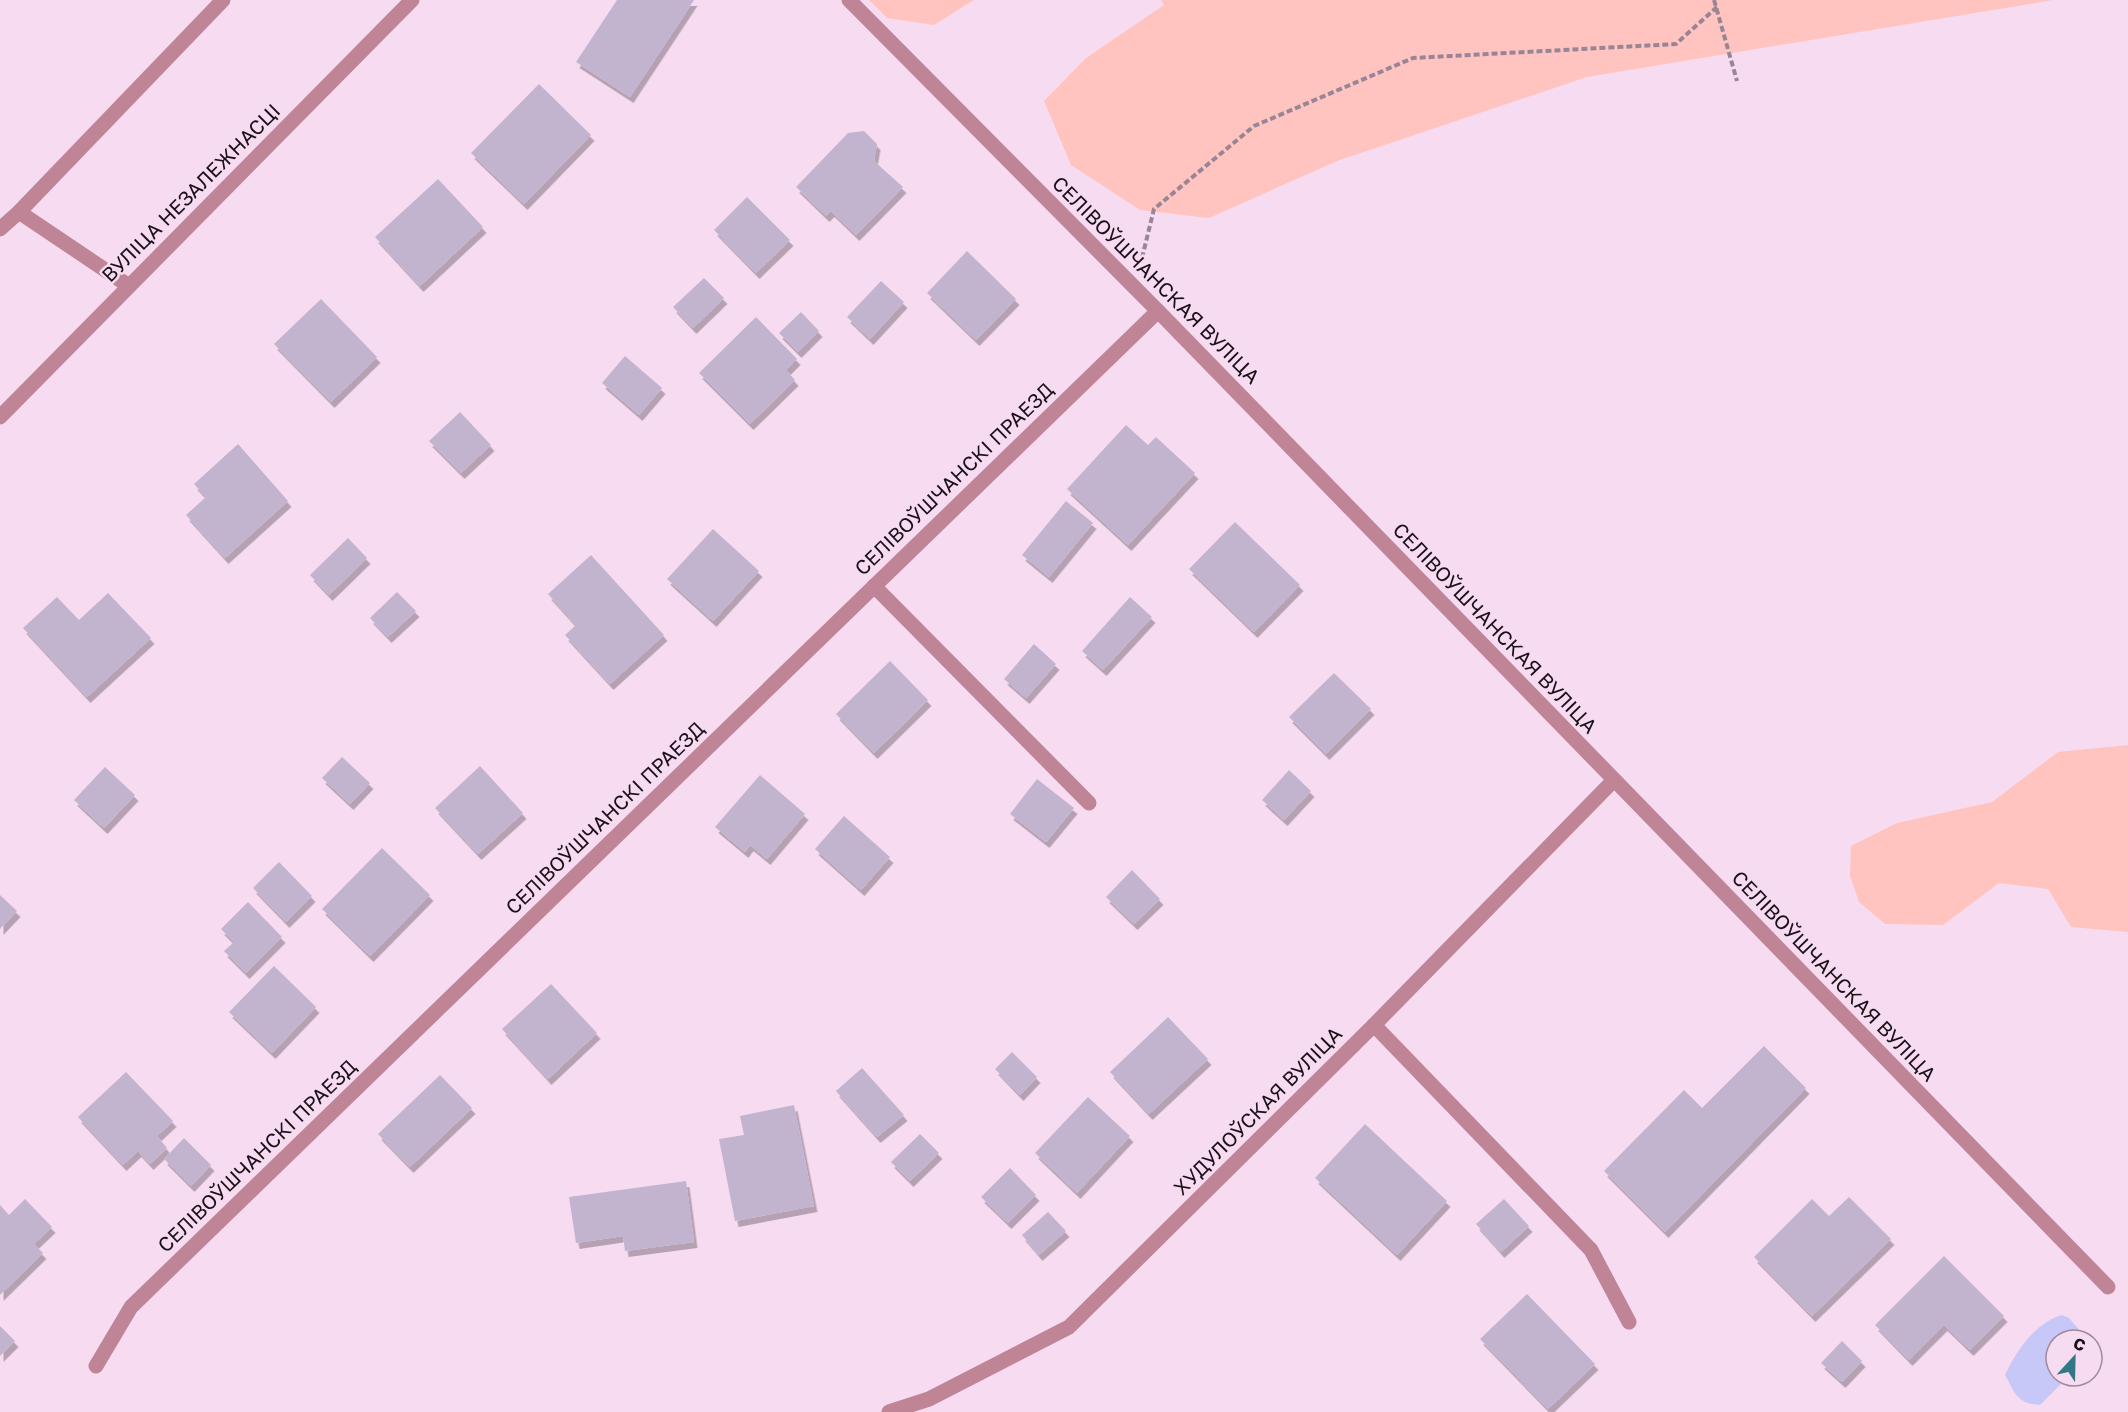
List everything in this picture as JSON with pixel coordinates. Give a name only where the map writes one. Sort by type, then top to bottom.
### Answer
[{"type":"street","points":[[0,229],[223,0]]},
{"type":"street","name":"ВУЛІЦА НЕЗАЛЕЖНАСЦІ","points":[[0,417],[412,0]]},
{"type":"street","name":"СЕЛІВОЎШЧАНСКАЯ ВУЛІЦА","points":[[849,0],[1158,311],[2108,1287]]},
{"type":"street","points":[[19,212],[129,286]]},
{"type":"street","name":"СЕЛІВОЎШЧАНСКІ ПРАЕЗД","points":[[96,1366],[131,1307],[1158,311]]},
{"type":"street","points":[[874,586],[1089,803]]},
{"type":"street","name":"ХУДУЛОЎСКАЯ ВУЛІЦА","points":[[889,1412],[929,1399],[1069,1327],[1374,1025],[1614,780]]},
{"type":"street","points":[[1374,1025],[1591,1250],[1629,1322]]},
{"type":"path","points":[[1714,0],[1737,81]]},
{"type":"path","points":[[1134,287],[1154,209],[1254,126],[1413,58],[1676,44],[1717,7]]},
{"type":"shaded area","points":[[869,0],[974,0],[934,25],[887,18]]},
{"type":"shaded area","points":[[1161,0],[2053,0],[1587,77],[1337,161],[1209,218],[1140,210],[1071,165],[1044,101],[1086,58],[1164,5]]},
{"type":"shaded area","points":[[2128,745],[2128,932],[2071,927],[2048,889],[1999,883],[1943,925],[1885,924],[1859,902],[1850,876],[1851,846],[1897,823],[1992,802],[2058,752]]},
{"type":"water","points":[[2062,1315],[2069,1318],[2078,1328],[2044,1328],[2044,1388],[2057,1388],[2040,1405],[2032,1404],[2021,1400],[2005,1375],[2015,1356],[2028,1339],[2035,1331]]},
{"type":"building","points":[[617,0],[694,0],[630,97],[576,62]]},
{"type":"building","points":[[539,84],[591,135],[524,204],[471,153]]},
{"type":"building","points":[[864,131],[877,144],[874,161],[903,187],[856,235],[831,211],[826,216],[796,187],[848,133]]},
{"type":"building","points":[[438,179],[483,227],[420,286],[375,237]]},
{"type":"building","points":[[747,197],[790,240],[756,273],[714,230]]},
{"type":"building","points":[[967,251],[1016,299],[976,340],[927,293]]},
{"type":"building","points":[[704,278],[724,298],[693,328],[673,307]]},
{"type":"building","points":[[881,281],[904,302],[870,339],[847,317]]},
{"type":"building","points":[[321,299],[377,357],[331,402],[274,344]]},
{"type":"building","points":[[801,312],[819,331],[798,352],[779,333]]},
{"type":"building","points":[[756,317],[797,359],[786,370],[795,380],[750,424],[699,373]]},
{"type":"building","points":[[625,356],[662,388],[639,415],[602,383]]},
{"type":"building","points":[[460,412],[491,445],[461,473],[429,441]]},
{"type":"building","points":[[1126,425],[1148,445],[1156,437],[1195,473],[1128,545],[1067,489]]},
{"type":"building","points":[[238,444],[288,501],[225,558],[186,515],[206,497],[194,484]]},
{"type":"building","points":[[1066,501],[1093,523],[1049,577],[1022,555]]},
{"type":"building","points":[[1235,522],[1300,585],[1254,632],[1189,569]]},
{"type":"building","points":[[713,529],[759,571],[713,621],[667,579]]},
{"type":"building","points":[[348,538],[367,558],[329,595],[310,575]]},
{"type":"building","points":[[591,555],[664,635],[610,684],[565,635],[576,625],[548,594]]},
{"type":"building","points":[[397,592],[416,611],[388,637],[370,618]]},
{"type":"building","points":[[108,593],[151,638],[87,697],[23,628],[57,597],[79,620]]},
{"type":"building","points":[[1130,597],[1152,617],[1103,670],[1082,651]]},
{"type":"building","points":[[1034,644],[1056,664],[1026,698],[1004,679]]},
{"type":"building","points":[[890,661],[928,700],[874,753],[836,714]]},
{"type":"building","points":[[1334,673],[1371,709],[1326,754],[1289,717]]},
{"type":"building","points":[[342,757],[370,783],[350,804],[322,778]]},
{"type":"building","points":[[480,766],[523,813],[478,854],[435,808]]},
{"type":"building","points":[[105,767],[135,795],[104,828],[74,800]]},
{"type":"building","points":[[1289,770],[1311,791],[1284,820],[1262,800]]},
{"type":"building","points":[[760,775],[805,814],[767,859],[750,845],[745,852],[715,827]]},
{"type":"building","points":[[1037,779],[1074,808],[1046,842],[1010,814]]},
{"type":"building","points":[[844,816],[890,857],[861,890],[815,849]]},
{"type":"building","points":[[382,848],[430,895],[370,956],[322,909]]},
{"type":"building","points":[[279,862],[312,896],[286,922],[253,888]]},
{"type":"building","points":[[1132,870],[1160,899],[1134,924],[1106,897]]},
{"type":"building","points":[[0,895],[17,911],[0,929]]},
{"type":"building","points":[[248,902],[282,937],[246,973],[224,951],[234,942],[221,929]]},
{"type":"building","points":[[274,966],[316,1007],[272,1053],[229,1012]]},
{"type":"building","points":[[551,984],[597,1033],[548,1079],[502,1029]]},
{"type":"building","points":[[1168,1017],[1208,1059],[1149,1114],[1110,1072]]},
{"type":"building","points":[[1764,1046],[1806,1088],[1665,1232],[1604,1171],[1684,1090],[1702,1108]]},
{"type":"building","points":[[1012,1052],[1037,1077],[1020,1095],[995,1069]]},
{"type":"building","points":[[862,1068],[904,1115],[877,1137],[836,1091]]},
{"type":"building","points":[[126,1072],[173,1121],[157,1136],[167,1148],[150,1164],[138,1151],[123,1165],[78,1117]]},
{"type":"building","points":[[440,1075],[472,1108],[410,1167],[378,1134]]},
{"type":"building","points":[[1088,1097],[1130,1136],[1077,1193],[1035,1153]]},
{"type":"building","points":[[794,1105],[814,1206],[735,1221],[719,1139],[744,1135],[740,1116]]},
{"type":"building","points":[[1365,1124],[1447,1201],[1397,1255],[1315,1178]]},
{"type":"building","points":[[920,1134],[939,1153],[910,1181],[891,1162]]},
{"type":"building","points":[[184,1138],[211,1165],[191,1186],[164,1159]]},
{"type":"building","points":[[1010,1168],[1036,1195],[1008,1223],[981,1197]]},
{"type":"building","points":[[686,1181],[694,1242],[625,1251],[623,1236],[576,1243],[569,1197]]},
{"type":"building","points":[[1849,1197],[1891,1239],[1812,1316],[1754,1257],[1812,1199],[1829,1216]]},
{"type":"building","points":[[25,1199],[52,1227],[34,1244],[43,1253],[0,1295],[0,1205],[9,1215]]},
{"type":"building","points":[[1504,1199],[1529,1226],[1501,1252],[1476,1224]]},
{"type":"building","points":[[1048,1212],[1066,1231],[1039,1255],[1022,1235]]},
{"type":"building","points":[[1944,1256],[2004,1316],[1970,1350],[1944,1325],[1909,1360],[1875,1325]]},
{"type":"building","points":[[1527,1294],[1595,1364],[1548,1409],[1480,1339]]},
{"type":"building","points":[[0,1326],[15,1341],[0,1356]]},
{"type":"building","points":[[1842,1341],[1862,1361],[1842,1382],[1821,1363]]}]
